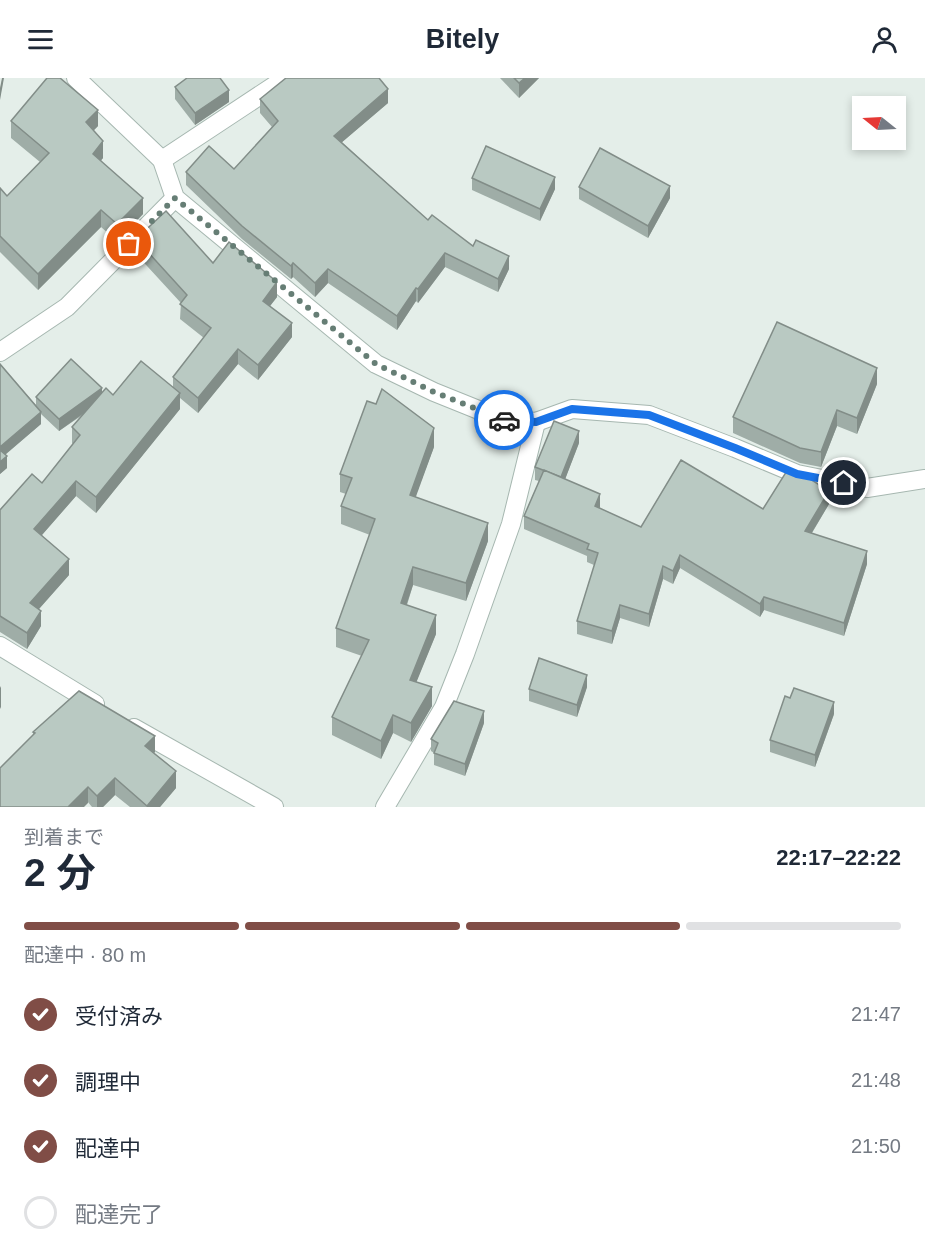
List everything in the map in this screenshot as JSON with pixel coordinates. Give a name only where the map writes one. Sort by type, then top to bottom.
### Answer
[{"type":"street","points":[[76,78],[162,160],[175,198],[376,364],[434,392],[501,419],[536,422],[572,409],[649,415],[797,474],[867,488],[925,479]]},
{"type":"street","points":[[162,160],[286,78]]},
{"type":"street","points":[[0,352],[67,307],[175,198]]},
{"type":"street","points":[[385,807],[444,707],[465,654],[511,524],[536,422]]},
{"type":"street","points":[[0,646],[112,714],[274,807]]},
{"type":"building","points":[[47,78],[60,78],[98,110],[86,122],[103,141],[93,154],[143,198],[117,224],[101,210],[38,274],[0,236],[0,188],[7,196],[49,153],[11,121]]},
{"type":"building","points":[[187,78],[220,78],[229,90],[195,113],[175,87]]},
{"type":"building","points":[[286,78],[379,78],[388,89],[334,136],[428,220],[432,215],[473,246],[476,240],[509,256],[498,279],[445,253],[418,289],[416,288],[397,316],[328,269],[315,283],[293,263],[291,266],[242,226],[186,172],[209,146],[234,169],[278,121],[260,99]]},
{"type":"building","points":[[514,78],[525,78],[519,83]]},
{"type":"building","points":[[486,146],[555,177],[540,209],[472,178]]},
{"type":"building","points":[[600,148],[670,186],[648,226],[579,187]]},
{"type":"building","points":[[166,211],[213,263],[229,242],[277,282],[263,301],[292,323],[258,365],[238,349],[198,398],[173,377],[211,328],[180,304],[187,295],[136,239]]},
{"type":"building","points":[[777,322],[877,368],[857,418],[837,410],[821,452],[800,448],[733,417]]},
{"type":"building","points":[[71,359],[102,388],[59,419],[36,397]]},
{"type":"building","points":[[141,361],[180,393],[96,497],[76,481],[34,529],[69,559],[30,603],[41,611],[27,633],[0,616],[0,510],[32,474],[42,483],[80,435],[72,427],[106,388],[113,395]]},
{"type":"building","points":[[0,364],[41,412],[0,447]]},
{"type":"building","points":[[382,389],[434,428],[410,495],[488,523],[466,583],[413,567],[401,603],[436,615],[410,680],[432,687],[411,723],[393,715],[381,741],[332,717],[369,640],[336,628],[375,519],[341,506],[352,478],[340,474],[367,401],[376,404]]},
{"type":"building","points":[[554,421],[579,431],[561,477],[535,467]]},
{"type":"building","points":[[0,450],[7,456],[0,462]]},
{"type":"building","points":[[681,460],[763,509],[788,469],[812,475],[810,479],[829,491],[805,531],[867,551],[844,623],[764,597],[760,604],[680,555],[673,571],[663,566],[649,614],[620,605],[612,631],[577,621],[598,553],[587,549],[589,544],[524,516],[544,470],[600,494],[595,506],[641,527]]},
{"type":"building","points":[[539,658],[587,675],[577,705],[529,689]]},
{"type":"building","points":[[794,688],[834,702],[815,755],[770,740],[785,696],[790,698]]},
{"type":"building","points":[[79,691],[155,736],[145,746],[176,771],[147,806],[115,778],[97,796],[88,787],[68,807],[0,807],[0,768],[35,733],[33,732]]},
{"type":"building","points":[[454,701],[484,711],[465,764],[434,753],[438,743],[431,739]]},
{"type":"way so far","points":[[129,244],[175,198],[376,364],[434,392],[504,420]]},
{"type":"route","points":[[504,420],[536,422],[572,409],[649,415],[797,474],[844,483]]}]
